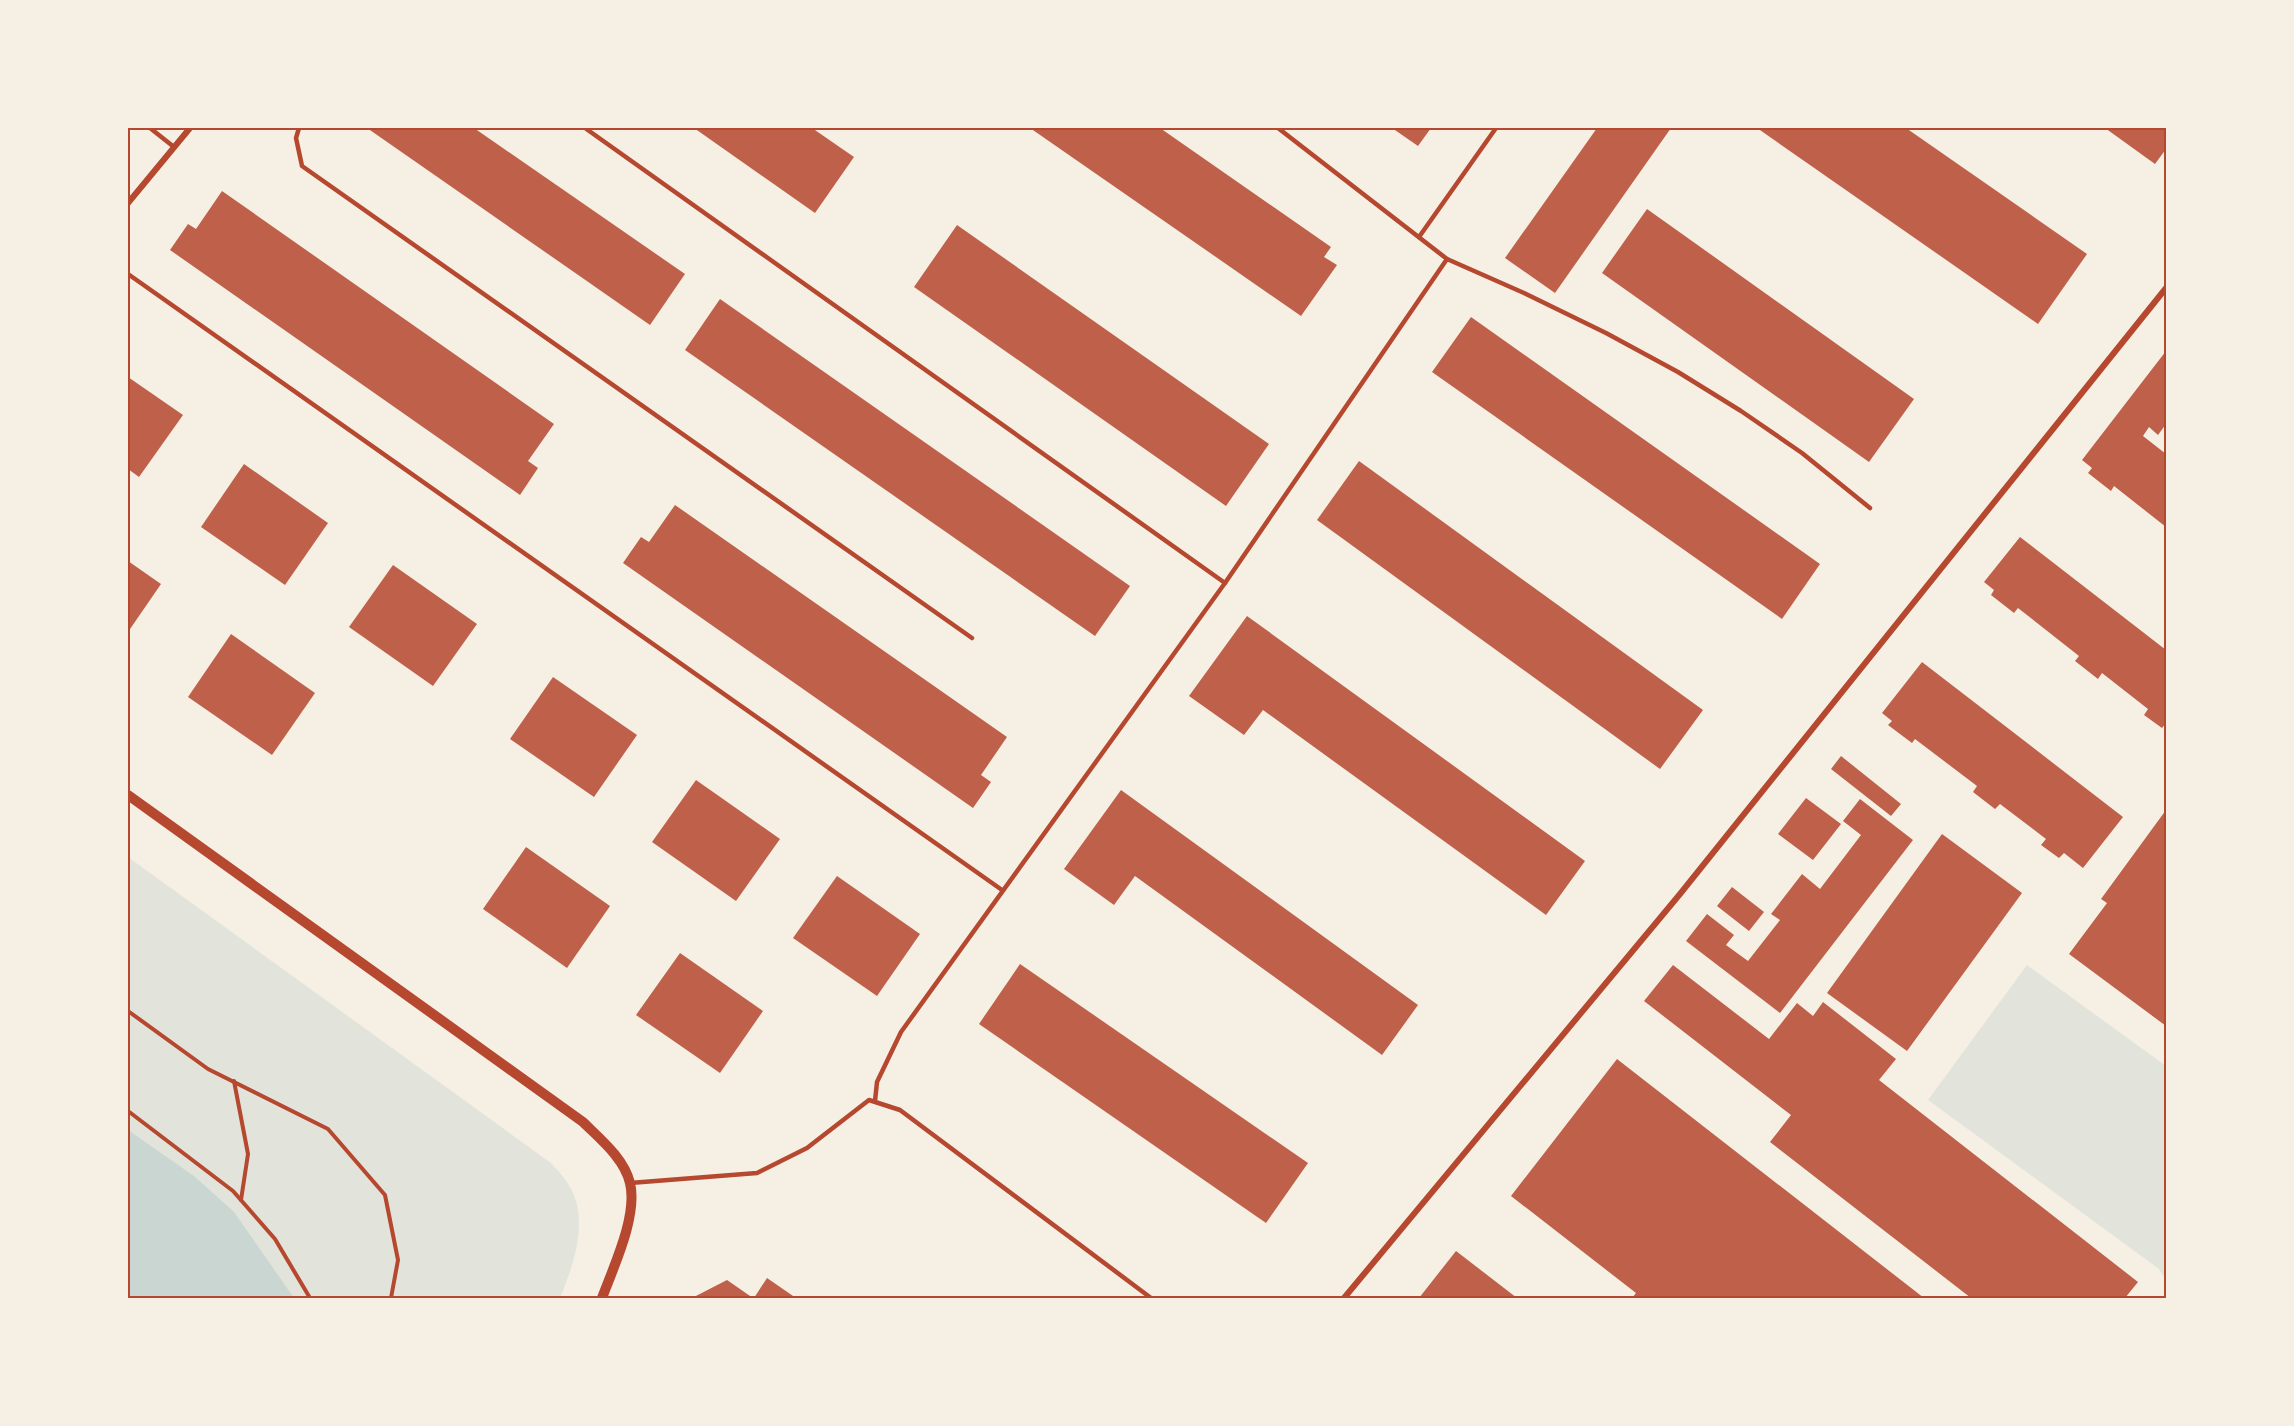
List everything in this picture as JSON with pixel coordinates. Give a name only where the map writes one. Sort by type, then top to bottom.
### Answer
[{"type":"street","points":[[128,203],[190,128]]},
{"type":"street","points":[[1344,1299],[1680,894],[2166,288]]},
{"type":"street","points":[[128,795],[583,1122],[604,1142],[620,1162],[630,1183],[630,1207],[626,1233],[602,1299]]},
{"type":"lane","points":[[150,128],[174,147]]},
{"type":"lane","points":[[299,128],[296,138],[302,166],[972,638]]},
{"type":"lane","points":[[585,128],[1225,583]]},
{"type":"lane","points":[[1278,128],[1447,259],[1575,318],[1678,372],[1793,447],[1870,508]]},
{"type":"lane","points":[[1419,237],[1497,128]]},
{"type":"lane","points":[[875,1101],[877,1082],[901,1032],[1225,583],[1447,259]]},
{"type":"lane","points":[[128,274],[1002,890]]},
{"type":"lane","points":[[630,1183],[757,1173],[807,1148],[869,1100],[875,1101],[900,1110],[1151,1299]]},
{"type":"path","points":[[128,1011],[208,1069],[328,1129],[385,1195],[398,1260],[391,1299]]},
{"type":"path","points":[[234,1081],[248,1154],[241,1201]]},
{"type":"path","points":[[128,1111],[233,1191],[275,1239],[310,1299]]},
{"type":"shaded area","points":[[128,857],[551,1163],[571,1189],[579,1215],[574,1258],[560,1298],[128,1298]]},
{"type":"shaded area","points":[[2027,965],[2166,1066],[2166,1280],[2159,1269],[1928,1100]]},
{"type":"shaded area","points":[[128,1130],[194,1176],[234,1212],[294,1298],[128,1298]]},
{"type":"building","points":[[367,128],[474,128],[685,274],[650,325]]},
{"type":"building","points":[[694,128],[812,128],[854,157],[815,213]]},
{"type":"building","points":[[1030,128],[1160,128],[1331,247],[1324,257],[1337,265],[1301,316]]},
{"type":"building","points":[[1392,128],[1431,128],[1418,146]]},
{"type":"building","points":[[1597,128],[1671,128],[1555,293],[1505,258]]},
{"type":"building","points":[[1757,128],[1906,128],[2087,254],[2038,324]]},
{"type":"building","points":[[2105,128],[2166,128],[2166,149],[2155,164]]},
{"type":"building","points":[[222,191],[554,424],[528,461],[538,468],[520,495],[170,250],[188,224],[196,229]]},
{"type":"building","points":[[1647,209],[1914,399],[1869,462],[1602,273]]},
{"type":"building","points":[[957,225],[1269,444],[1226,506],[914,287]]},
{"type":"building","points":[[720,299],[1130,586],[1095,636],[685,350]]},
{"type":"building","points":[[1471,317],[1820,564],[1782,619],[1432,372]]},
{"type":"building","points":[[2166,351],[2166,424],[2158,435],[2149,427],[2143,436],[2166,454],[2166,527],[2114,486],[2111,491],[2088,473],[2092,468],[2082,460]]},
{"type":"building","points":[[128,377],[183,415],[139,477],[128,469]]},
{"type":"building","points":[[1359,461],[1703,710],[1660,769],[1317,520]]},
{"type":"building","points":[[244,464],[328,523],[285,585],[201,527]]},
{"type":"building","points":[[675,505],[1007,737],[981,775],[991,782],[973,808],[623,563],[641,537],[649,542]]},
{"type":"building","points":[[2020,537],[2166,650],[2166,723],[2162,728],[2144,715],[2148,709],[2102,673],[2098,679],[2075,661],[2079,656],[2018,608],[2014,613],[1991,595],[1994,590],[1984,582]]},
{"type":"building","points":[[128,561],[161,584],[128,632]]},
{"type":"building","points":[[393,565],[477,624],[433,686],[349,627]]},
{"type":"building","points":[[1247,616],[1585,861],[1546,915],[1263,710],[1244,735],[1189,696]]},
{"type":"building","points":[[231,634],[315,693],[272,755],[188,697]]},
{"type":"building","points":[[1922,662],[2123,817],[2083,868],[2064,853],[2059,858],[2041,845],[2046,839],[2000,804],[1995,809],[1973,792],[1977,786],[1915,739],[1912,743],[1888,725],[1892,721],[1882,713]]},
{"type":"building","points":[[553,677],[637,735],[594,797],[510,739]]},
{"type":"building","points":[[1841,756],[1901,804],[1891,816],[1831,769]]},
{"type":"building","points":[[696,780],[780,839],[736,901],[652,842]]},
{"type":"building","points":[[1121,790],[1418,1005],[1382,1055],[1135,876],[1114,905],[1064,869]]},
{"type":"building","points":[[1806,798],[1841,824],[1813,860],[1778,834]]},
{"type":"building","points":[[1860,799],[1913,840],[1780,1013],[1686,941],[1707,914],[1734,935],[1726,945],[1748,961],[1780,920],[1771,914],[1802,874],[1820,889],[1861,835],[1843,821]]},
{"type":"building","points":[[2166,810],[2166,1026],[2069,954],[2107,903],[2101,899]]},
{"type":"building","points":[[1942,834],[2022,893],[1907,1051],[1827,993]]},
{"type":"building","points":[[526,847],[610,906],[567,968],[483,909]]},
{"type":"building","points":[[837,876],[920,934],[877,996],[793,938]]},
{"type":"building","points":[[1732,887],[1764,912],[1749,931],[1717,906]]},
{"type":"building","points":[[680,953],[763,1011],[720,1073],[636,1015]]},
{"type":"building","points":[[1020,964],[1308,1163],[1266,1223],[979,1024]]},
{"type":"building","points":[[1673,965],[1769,1039],[1797,1003],[1813,1016],[1823,1002],[1896,1059],[1879,1080],[2138,1282],[2125,1298],[1971,1298],[1770,1142],[1791,1115],[1644,1001]]},
{"type":"building","points":[[1617,1059],[1924,1298],[1632,1298],[1636,1293],[1511,1196]]},
{"type":"building","points":[[1456,1251],[1517,1298],[1419,1298]]},
{"type":"building","points":[[767,1278],[796,1298],[754,1298]]},
{"type":"building","points":[[727,1280],[753,1298],[692,1298]]}]
